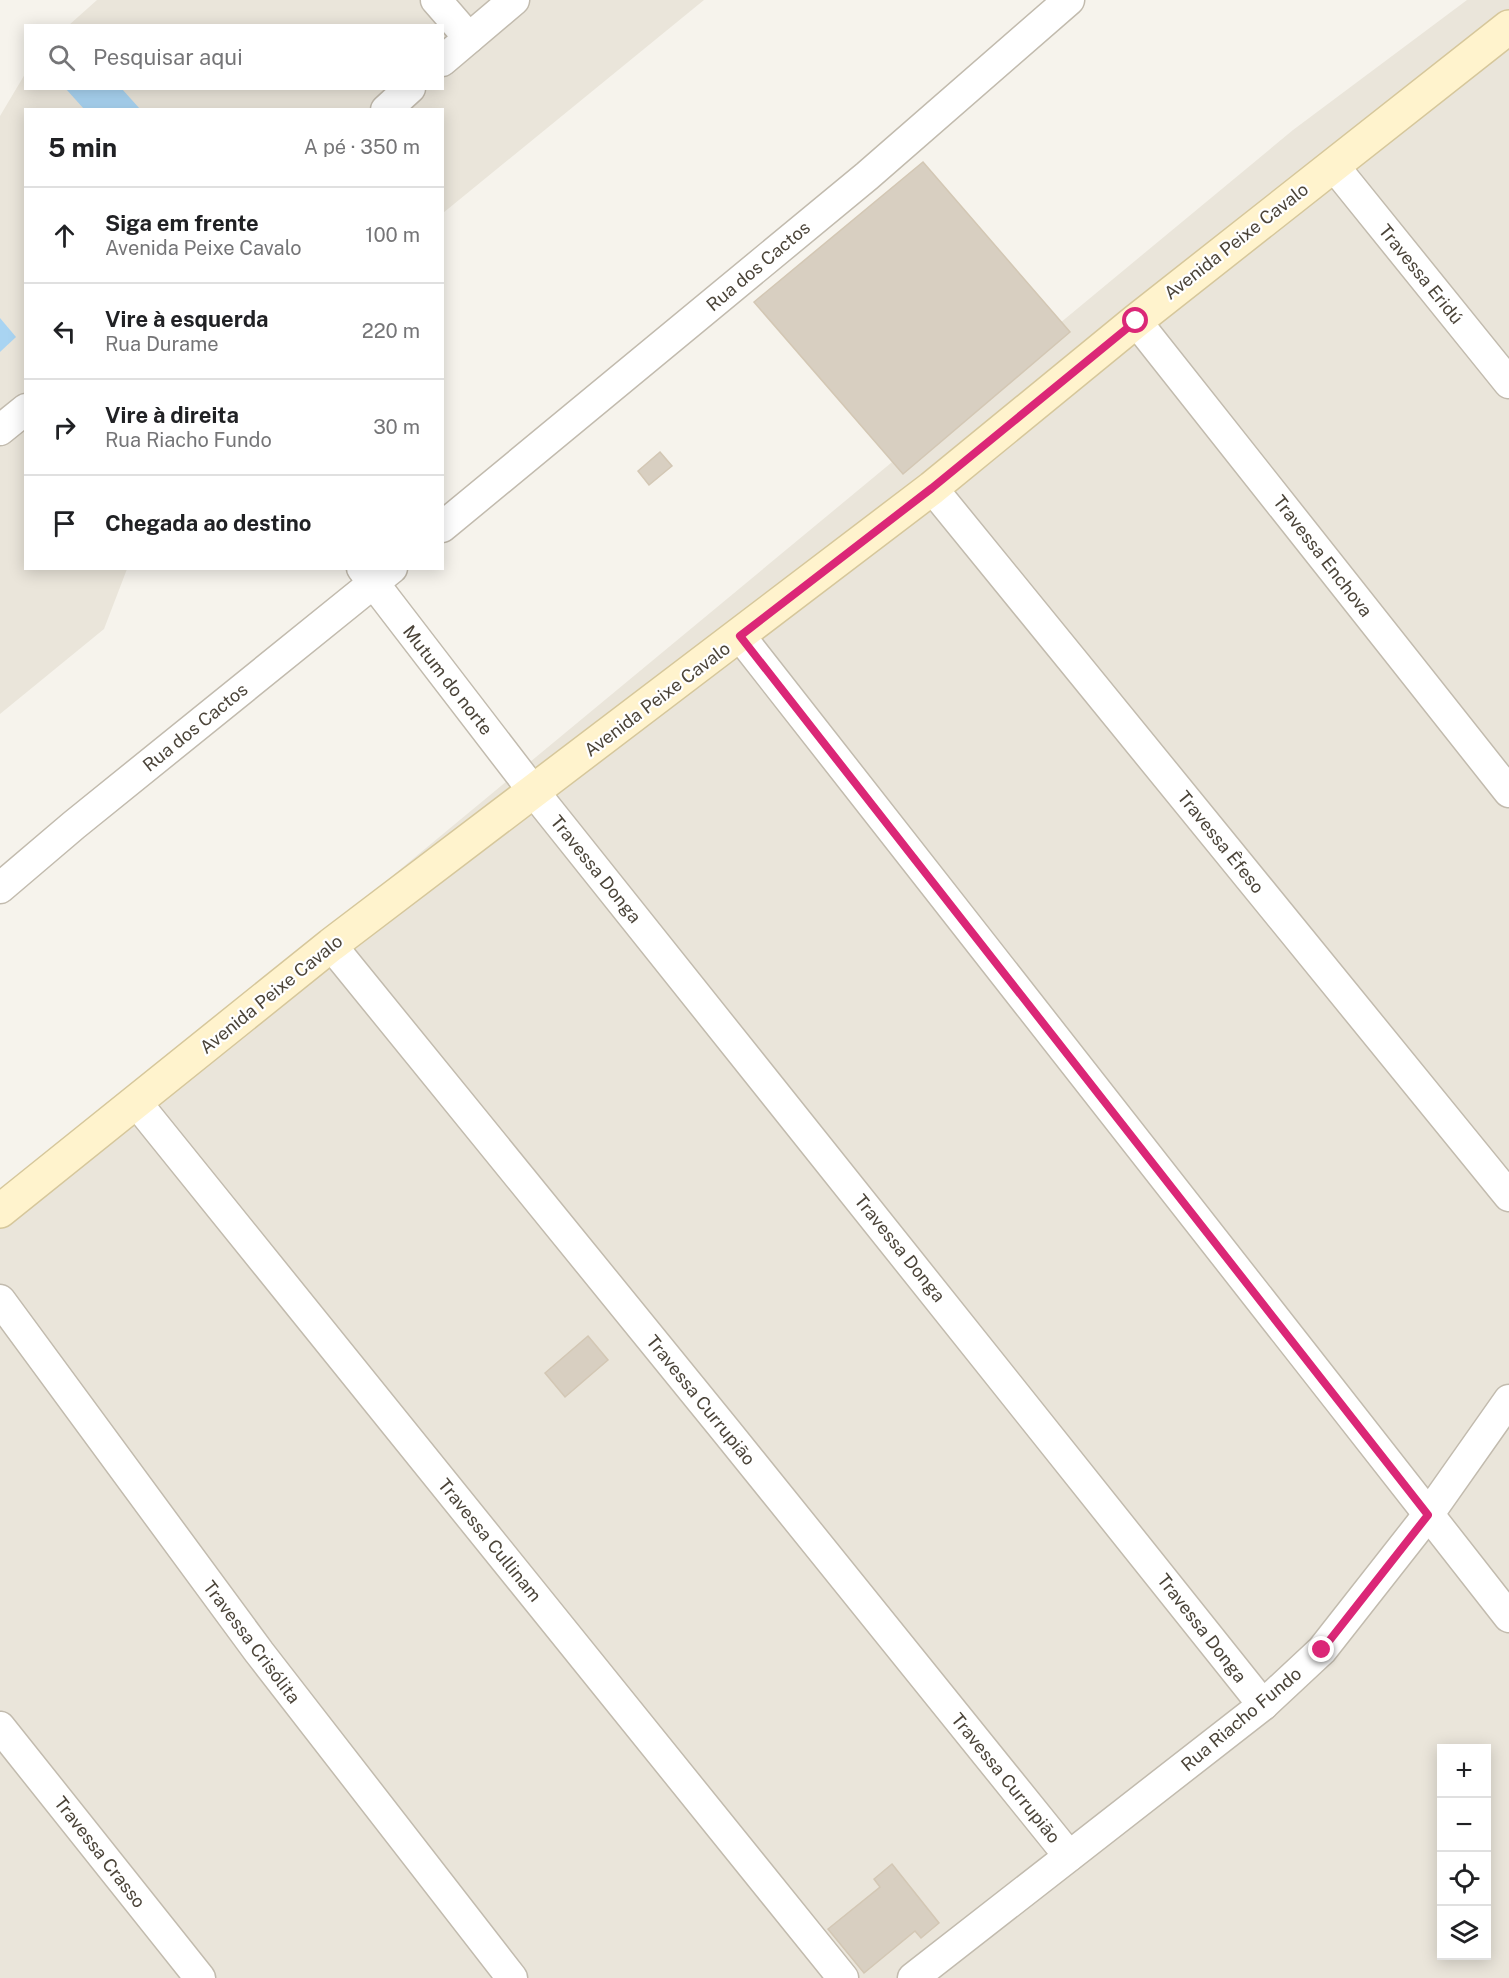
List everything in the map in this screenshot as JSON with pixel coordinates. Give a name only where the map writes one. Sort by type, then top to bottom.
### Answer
[{"type":"street","points":[[436,0],[469,38]]},
{"type":"street","points":[[444,59],[514,0]]},
{"type":"street","name":"Rua dos Cactos","points":[[444,525],[867,176],[1069,0]]},
{"type":"street","name":"Avenida Peixe Cavalo","points":[[0,1211],[331,945],[932,488],[1136,321],[1509,27]]},
{"type":"street","points":[[388,108],[408,90]]},
{"type":"street","name":"Travessa Eridú","points":[[1333,165],[1509,383]]},
{"type":"street","name":"Travessa Enchova","points":[[1136,321],[1509,792]]},
{"type":"street","points":[[0,430],[24,411]]},
{"type":"street","name":"Travessa Êfeso","points":[[932,488],[1509,1196]]},
{"type":"street","name":"Rua dos Cactos","points":[[0,888],[376,574]]},
{"type":"street","name":"Mutum do norte","points":[[376,574],[534,792]]},
{"type":"street","points":[[740,636],[1509,1617]]},
{"type":"street","name":"Travessa Donga","points":[[534,792],[1263,1706]]},
{"type":"street","name":"Travessa Currupião","points":[[331,945],[1069,1856]]},
{"type":"street","name":"Travessa Cullinam","points":[[136,1102],[843,1978]]},
{"type":"street","name":"Travessa Crisólita","points":[[0,1300],[259,1652],[512,1978]]},
{"type":"street","name":"Rua Riacho Fundo","points":[[913,1978],[1263,1706],[1322,1650],[1428,1515],[1509,1400]]},
{"type":"street","name":"Travessa Crasso","points":[[0,1726],[200,1978]]},
{"type":"shaded area","points":[[97,0],[704,0],[444,212],[444,108],[24,108],[24,570],[127,570],[104,629],[0,714],[0,116],[24,76],[24,90],[444,90],[444,24],[70,24]]},
{"type":"shaded area","points":[[1467,0],[1509,0],[1509,1978],[0,1978],[0,1201],[1293,130]]},
{"type":"water","points":[[67,90],[123,90],[139,108],[83,108]]},
{"type":"water","points":[[0,318],[16,337],[0,352]]},
{"type":"building","points":[[923,162],[1070,332],[903,474],[754,302]]},
{"type":"building","points":[[660,452],[672,466],[649,485],[638,471]]},
{"type":"building","points":[[588,1336],[608,1360],[565,1397],[545,1373]]},
{"type":"building","points":[[892,1864],[939,1923],[921,1938],[915,1931],[864,1973],[828,1929],[880,1887],[874,1879]]},
{"type":"route","points":[[1136,321],[932,488],[740,636],[1428,1515],[1322,1650]]}]
